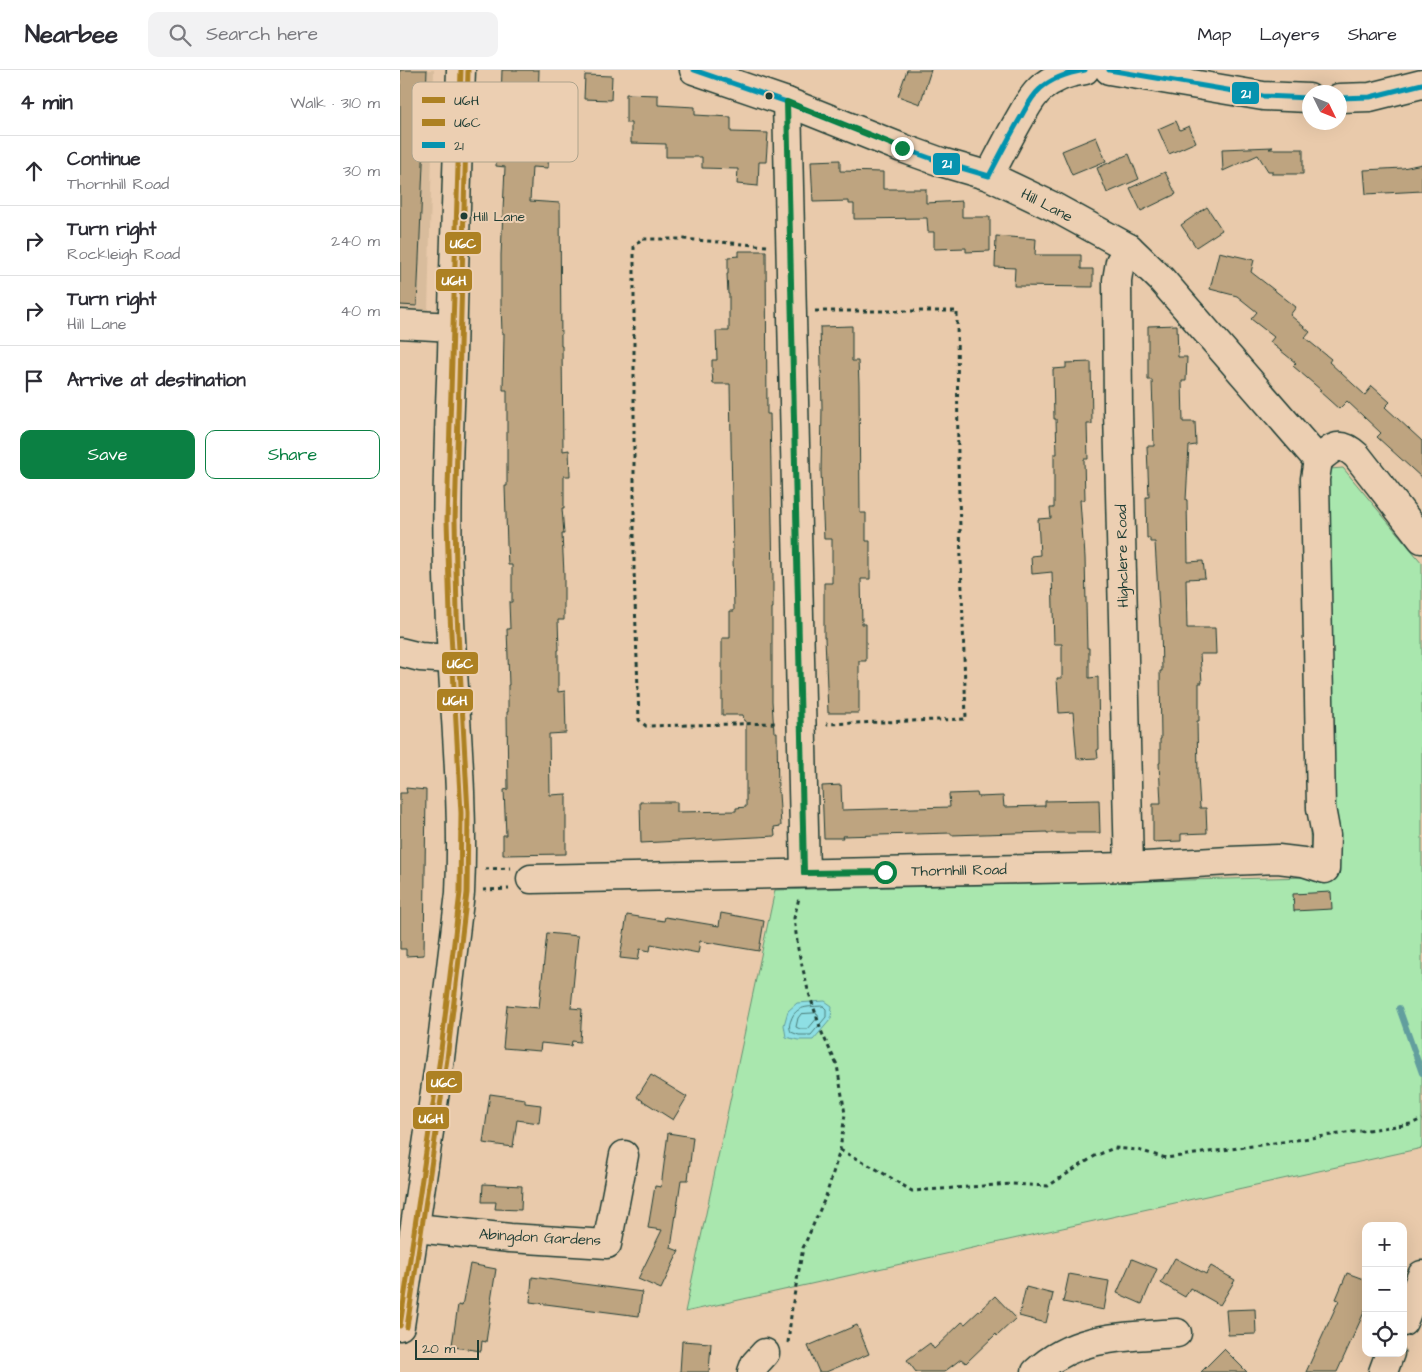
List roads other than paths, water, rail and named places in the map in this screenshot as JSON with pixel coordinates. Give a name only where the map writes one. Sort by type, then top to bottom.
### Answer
[{"type":"street","name":"Hill Lane","points":[[694,70],[787,102],[940,162],[989,176],[1129,248],[1161,279],[1318,460]]},
{"type":"street","points":[[989,176],[1006,141],[1030,100],[1040,89],[1054,79],[1085,70]]},
{"type":"street","points":[[1109,70],[1263,96],[1302,98]]},
{"type":"street","points":[[1347,98],[1370,97],[1422,84]]},
{"type":"street","points":[[787,102],[804,873]]},
{"type":"street","points":[[400,1326],[440,1058],[460,881],[462,832],[460,767],[448,574],[448,494],[458,162]]},
{"type":"street","name":"Highclere Road","points":[[1129,248],[1120,262],[1116,280],[1129,867]]},
{"type":"street","points":[[400,324],[452,327]]},
{"type":"street","points":[[1318,460],[1334,447],[1342,446],[1349,449],[1357,456],[1422,539]]},
{"type":"street","name":"Thornhill Road","points":[[532,879],[1129,867],[1228,860],[1302,862],[1325,869],[1326,835],[1321,808],[1318,668],[1315,479],[1318,460]]},
{"type":"street","points":[[400,652],[452,659]]},
{"type":"street","name":"Abingdon Gardens","points":[[416,1228],[510,1238],[607,1244],[624,1154]]},
{"type":"street","points":[[1407,1312],[1422,1276]]},
{"type":"street","points":[[1036,1372],[1064,1352],[1087,1342],[1114,1337],[1177,1333]]},
{"type":"street","points":[[1383,1372],[1389,1357]]},
{"type":"water","points":[[825,1001],[832,1006],[831,1019],[813,1040],[798,1040],[786,1037],[784,1025],[788,1011],[797,1003]]},
{"type":"waterway","points":[[1399,1008],[1422,1073]]},
{"type":"place","name":"Hill Lane","points":[[464,216]]}]
